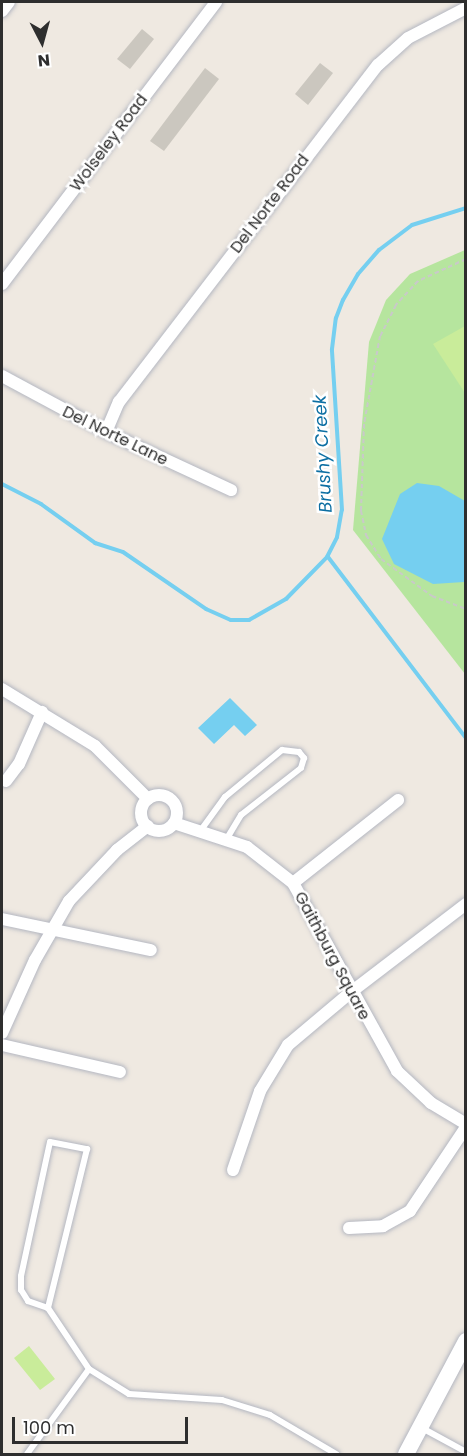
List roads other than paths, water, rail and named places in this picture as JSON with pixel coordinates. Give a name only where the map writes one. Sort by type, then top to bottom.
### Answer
[{"type":"main road","points":[[406,1455],[465,1341]]},
{"type":"street","points":[[2,11],[9,2]]},
{"type":"street","name":"Wolseley Road","points":[[2,284],[216,2]]},
{"type":"street","name":"Del Norte Road","points":[[106,432],[119,402],[378,65],[408,38],[465,8]]},
{"type":"street","name":"Del Norte Lane","points":[[2,376],[106,432],[231,490]]},
{"type":"street","points":[[2,689],[95,746],[147,799]]},
{"type":"street","points":[[6,781],[19,764],[42,712]]},
{"type":"street","points":[[164,795],[173,801],[177,812],[174,823],[164,830],[148,826],[141,813],[147,799],[164,795]]},
{"type":"street","points":[[293,883],[399,800]]},
{"type":"street","name":"Gaithburg Square","points":[[174,823],[226,838],[258,854],[293,883],[351,992],[403,1079],[431,1103],[465,1125]]},
{"type":"street","points":[[2,1033],[51,930],[82,885],[148,826]]},
{"type":"street","points":[[233,1170],[260,1091],[277,1060],[304,1029],[465,904]]},
{"type":"street","points":[[2,919],[151,950]]},
{"type":"street","points":[[2,1045],[120,1072]]},
{"type":"street","points":[[349,1228],[383,1226],[410,1211],[465,1125]]},
{"type":"lane","points":[[201,830],[225,796],[282,750],[299,752],[304,758],[302,768],[242,815],[226,838]]},
{"type":"lane","points":[[48,1308],[87,1149],[50,1142],[21,1276],[21,1290],[28,1301],[48,1308],[89,1369],[129,1394],[222,1401],[270,1415],[336,1455]]},
{"type":"lane","points":[[27,1455],[89,1369]]},
{"type":"lane","points":[[421,1427],[465,1452]]},
{"type":"water","points":[[417,483],[439,486],[465,501],[464,582],[433,584],[394,564],[382,539],[400,494]]},
{"type":"water","points":[[230,698],[257,725],[245,736],[234,725],[214,744],[198,728]]},
{"type":"waterway","name":"Brushy Creek","points":[[2,484],[41,504],[95,543],[123,552],[206,609],[231,620],[249,620],[286,599],[327,557],[337,537],[342,510],[332,349],[336,318],[343,300],[358,274],[379,250],[412,225],[466,208]]},
{"type":"waterway","points":[[328,557],[466,738]]}]
